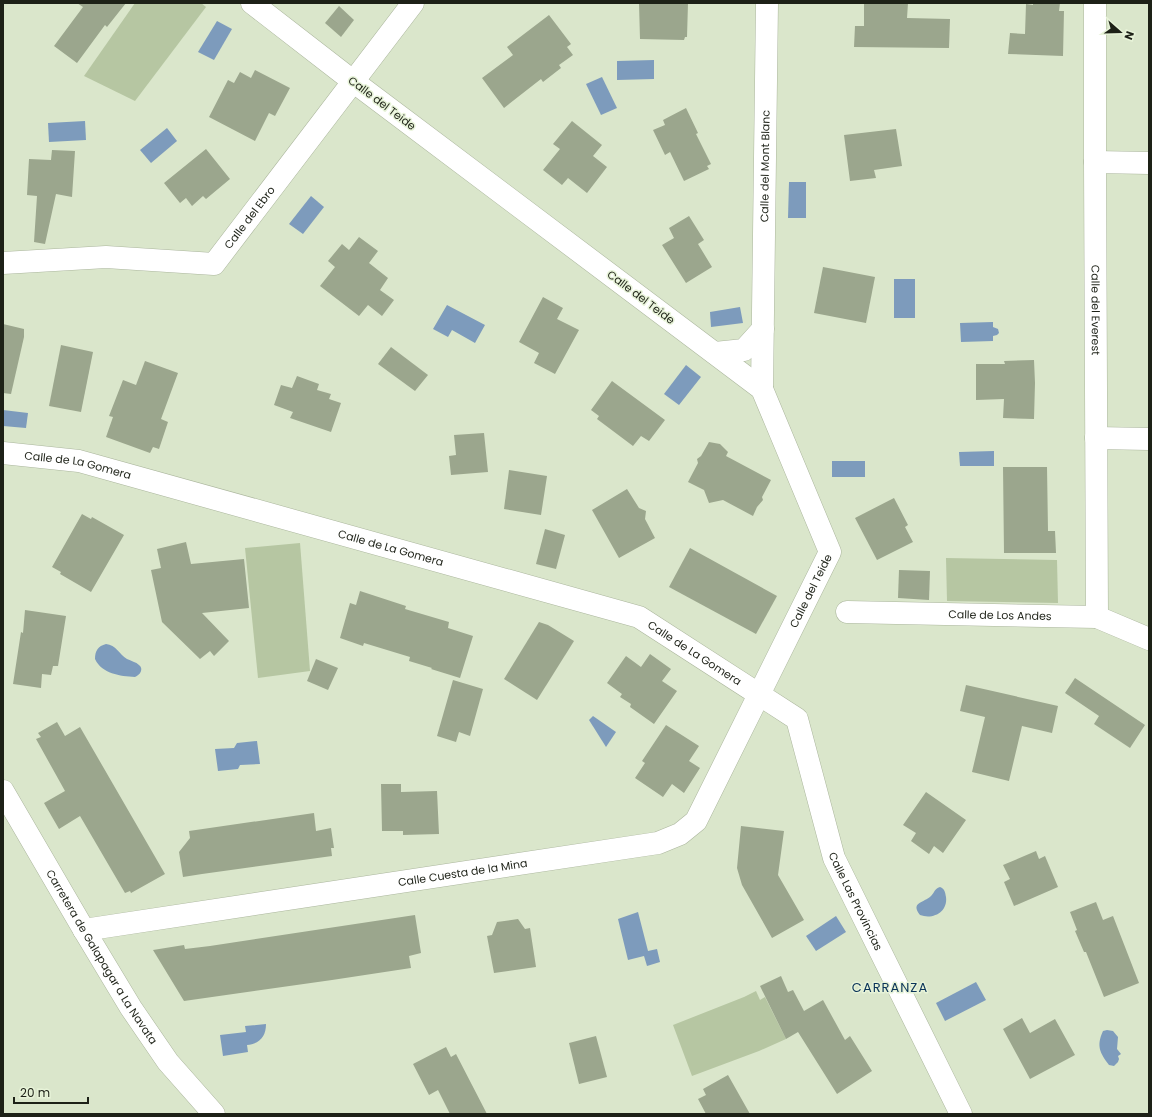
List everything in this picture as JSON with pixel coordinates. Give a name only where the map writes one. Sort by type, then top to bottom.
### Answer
[{"type":"street","name":"Calle del Teide","points":[[252,3],[354,82],[762,389],[830,552],[759,694]]},
{"type":"street","name":"Calle del Ebro","points":[[3,263],[106,257],[214,264],[413,3]]},
{"type":"street","name":"Calle del Mont Blanc","points":[[762,389],[767,3]]},
{"type":"street","name":"Calle del Everest","points":[[1095,3],[1097,617]]},
{"type":"street","points":[[1095,162],[1149,163]]},
{"type":"street","points":[[715,353],[744,350],[763,329]]},
{"type":"street","points":[[1096,438],[1149,439]]},
{"type":"street","name":"Calle de La Gomera","points":[[3,453],[79,461],[639,617],[759,694]]},
{"type":"street","name":"Calle de Los Andes","points":[[847,612],[1097,617],[1149,639]]},
{"type":"street","name":"Calle Cuesta de la Mina","points":[[84,930],[658,843],[680,834],[696,821],[759,694]]},
{"type":"street","name":"Calle Las Provincias","points":[[759,694],[797,718],[834,858],[961,1114]]},
{"type":"street","name":"Carretera de Galapagar a La Navata","points":[[3,791],[131,1008],[168,1062],[214,1114]]},
{"type":"green space","points":[[135,3],[201,3],[206,7],[135,101],[84,76]]},
{"type":"green space","points":[[300,543],[310,671],[258,678],[245,548]]},
{"type":"green space","points":[[946,558],[1057,560],[1058,603],[947,601]]},
{"type":"green space","points":[[756,991],[760,1000],[765,997],[786,1039],[759,1051],[692,1076],[673,1025]]},
{"type":"water","points":[[217,21],[232,29],[214,60],[198,52]]},
{"type":"water","points":[[654,60],[654,79],[617,80],[617,61]]},
{"type":"water","points":[[602,77],[617,108],[601,115],[586,84]]},
{"type":"water","points":[[85,121],[86,140],[49,142],[48,123]]},
{"type":"water","points":[[167,128],[177,141],[151,163],[140,150]]},
{"type":"water","points":[[789,182],[806,182],[806,218],[788,218]]},
{"type":"water","points":[[311,196],[324,207],[303,234],[289,224]]},
{"type":"water","points":[[894,279],[915,279],[915,318],[894,318]]},
{"type":"water","points":[[447,305],[485,325],[475,343],[452,330],[448,337],[433,329]]},
{"type":"water","points":[[740,307],[743,323],[711,327],[710,312]]},
{"type":"water","points":[[993,322],[993,327],[998,329],[999,333],[993,336],[993,341],[961,342],[960,323]]},
{"type":"water","points":[[686,365],[701,377],[679,405],[664,394]]},
{"type":"water","points":[[3,410],[28,413],[26,428],[3,426]]},
{"type":"water","points":[[994,451],[994,466],[960,466],[959,452]]},
{"type":"water","points":[[832,461],[865,461],[865,477],[832,477]]},
{"type":"water","points":[[106,644],[112,646],[124,657],[139,665],[141,668],[140,673],[135,677],[123,676],[102,668],[95,659],[95,656],[96,651]]},
{"type":"water","points":[[593,716],[616,732],[606,747],[589,720]]},
{"type":"water","points":[[257,741],[260,764],[240,765],[238,769],[218,771],[215,749],[234,748],[237,743]]},
{"type":"water","points":[[940,887],[945,892],[945,907],[939,914],[930,916],[920,915],[917,911],[917,905],[931,896]]},
{"type":"water","points":[[638,912],[648,951],[657,949],[660,962],[647,966],[644,956],[628,960],[618,919]]},
{"type":"water","points":[[836,916],[846,932],[816,951],[806,936]]},
{"type":"water","points":[[976,982],[986,1000],[945,1021],[936,1003]]},
{"type":"water","points":[[266,1024],[265,1032],[261,1039],[255,1043],[247,1045],[248,1052],[223,1056],[220,1035],[246,1032],[245,1026]]},
{"type":"water","points":[[1103,1031],[1113,1031],[1118,1037],[1117,1049],[1121,1054],[1118,1056],[1118,1062],[1114,1066],[1109,1065],[1103,1057],[1099,1045]]},
{"type":"building","points":[[77,3],[126,3],[107,27],[105,25],[77,63],[54,46],[83,7]]},
{"type":"building","points":[[639,3],[688,3],[687,37],[685,37],[684,40],[640,39]]},
{"type":"building","points":[[864,3],[908,3],[907,18],[950,19],[949,48],[854,47],[855,26],[864,26]]},
{"type":"building","points":[[1033,3],[1060,3],[1059,11],[1064,11],[1063,56],[1008,54],[1010,33],[1025,34],[1026,4],[1033,5]]},
{"type":"building","points":[[339,6],[354,20],[341,37],[325,23]]},
{"type":"building","points":[[549,15],[571,44],[567,47],[573,55],[559,65],[561,68],[543,82],[541,79],[504,108],[482,78],[513,55],[507,47]]},
{"type":"building","points":[[255,70],[290,88],[275,116],[269,113],[255,141],[209,117],[228,80],[234,83],[240,72],[251,78]]},
{"type":"building","points":[[686,108],[698,133],[696,134],[711,164],[707,166],[709,169],[684,181],[670,152],[665,155],[653,130],[665,125],[663,120]]},
{"type":"building","points":[[572,121],[602,145],[593,156],[607,167],[587,193],[568,178],[562,185],[543,170],[560,149],[553,144]]},
{"type":"building","points":[[896,129],[902,166],[874,170],[876,178],[850,181],[844,135]]},
{"type":"building","points":[[206,149],[230,179],[206,199],[203,196],[192,206],[186,198],[180,203],[164,183]]},
{"type":"building","points":[[52,150],[75,151],[72,197],[56,194],[45,244],[34,242],[37,196],[27,195],[29,159],[51,160]]},
{"type":"building","points":[[689,216],[704,240],[698,244],[712,267],[686,283],[662,245],[674,238],[669,228]]},
{"type":"building","points":[[359,237],[378,251],[369,263],[388,278],[380,290],[394,300],[382,316],[368,305],[359,316],[320,286],[335,267],[328,261],[342,244],[349,250]]},
{"type":"building","points":[[823,267],[875,277],[866,323],[814,313]]},
{"type":"building","points":[[543,297],[563,308],[557,319],[579,330],[555,374],[534,363],[539,353],[519,342]]},
{"type":"building","points":[[3,324],[24,329],[24,337],[11,394],[3,393]]},
{"type":"building","points":[[61,345],[93,352],[81,412],[49,406]]},
{"type":"building","points":[[391,347],[428,375],[415,391],[378,364]]},
{"type":"building","points":[[1034,360],[1034,419],[1003,418],[1004,399],[976,400],[976,364],[1005,364],[1004,361]]},
{"type":"building","points":[[145,361],[178,373],[161,419],[168,422],[159,449],[153,447],[150,453],[106,437],[113,417],[109,416],[123,380],[136,385]]},
{"type":"building","points":[[297,376],[319,384],[317,390],[331,394],[329,399],[341,403],[331,432],[290,418],[293,412],[274,405],[281,385],[292,388]]},
{"type":"building","points":[[612,381],[665,420],[649,441],[641,436],[633,446],[597,419],[599,416],[591,410]]},
{"type":"building","points":[[484,433],[488,472],[451,475],[449,456],[456,455],[454,435]]},
{"type":"building","points":[[709,442],[720,444],[728,452],[726,456],[771,480],[762,497],[763,500],[757,507],[753,516],[723,500],[709,503],[704,490],[688,482],[698,463],[697,459],[701,456]]},
{"type":"building","points":[[1003,467],[1047,467],[1048,531],[1055,531],[1056,553],[1004,553]]},
{"type":"building","points":[[509,470],[547,476],[541,515],[504,509]]},
{"type":"building","points":[[627,489],[639,508],[646,511],[645,519],[655,538],[619,558],[592,510]]},
{"type":"building","points":[[894,498],[908,525],[905,527],[913,542],[877,560],[855,518]]},
{"type":"building","points":[[82,514],[91,519],[92,517],[124,535],[91,592],[60,574],[61,572],[52,567]]},
{"type":"building","points":[[545,529],[565,535],[556,569],[536,564]]},
{"type":"building","points":[[186,542],[191,564],[244,559],[249,608],[202,613],[229,641],[214,656],[210,651],[200,659],[162,622],[151,570],[161,568],[157,549]]},
{"type":"building","points":[[690,548],[777,596],[756,634],[669,587]]},
{"type":"building","points":[[899,570],[930,571],[929,600],[898,598]]},
{"type":"building","points":[[360,591],[406,606],[405,609],[449,622],[448,628],[473,636],[460,678],[409,661],[410,657],[364,643],[363,646],[340,638],[350,603],[356,605]]},
{"type":"building","points":[[25,610],[66,616],[58,666],[53,666],[51,675],[42,674],[41,688],[13,684],[21,632],[23,633]]},
{"type":"building","points":[[539,622],[548,625],[574,641],[537,700],[504,679]]},
{"type":"building","points":[[650,654],[671,669],[662,681],[677,691],[654,724],[630,707],[631,704],[620,697],[622,694],[607,683],[626,656],[641,667]]},
{"type":"building","points":[[316,659],[338,668],[328,690],[307,681]]},
{"type":"building","points":[[1075,678],[1145,725],[1130,748],[1094,724],[1099,716],[1065,693]]},
{"type":"building","points":[[453,680],[483,689],[470,736],[459,732],[456,742],[437,736]]},
{"type":"building","points":[[966,685],[1058,706],[1052,733],[1022,726],[1009,781],[972,772],[985,717],[960,711]]},
{"type":"building","points":[[57,722],[65,736],[80,727],[165,874],[131,893],[130,891],[125,893],[80,816],[59,829],[44,803],[65,791],[36,739],[41,737],[38,733]]},
{"type":"building","points":[[666,725],[699,746],[689,761],[700,768],[684,793],[672,784],[663,797],[635,778],[645,763],[642,761]]},
{"type":"building","points":[[381,784],[401,784],[401,792],[437,791],[439,834],[403,835],[403,831],[382,831]]},
{"type":"building","points":[[926,792],[966,820],[943,853],[934,846],[929,854],[911,841],[916,833],[903,825]]},
{"type":"building","points":[[314,813],[316,831],[331,828],[334,848],[331,848],[332,856],[183,877],[179,852],[190,838],[189,831]]},
{"type":"building","points":[[741,826],[784,831],[778,875],[804,920],[772,938],[742,885],[737,868]]},
{"type":"building","points":[[1036,851],[1039,859],[1045,856],[1058,887],[1014,906],[1004,882],[1010,879],[1003,865]]},
{"type":"building","points":[[1096,902],[1103,920],[1113,916],[1139,983],[1104,997],[1086,952],[1084,952],[1075,931],[1077,930],[1070,912]]},
{"type":"building","points":[[415,915],[421,953],[409,956],[411,968],[184,1001],[153,950],[184,945],[185,949],[210,946]]},
{"type":"building","points":[[518,919],[525,929],[530,928],[536,967],[494,973],[487,936],[492,935],[497,922]]},
{"type":"building","points":[[781,976],[788,992],[793,990],[804,1011],[823,1000],[845,1040],[850,1036],[872,1071],[837,1094],[798,1032],[786,1039],[760,986]]},
{"type":"building","points":[[1022,1018],[1030,1033],[1055,1019],[1075,1055],[1030,1079],[1003,1029]]},
{"type":"building","points":[[596,1036],[607,1077],[579,1084],[569,1043]]},
{"type":"building","points":[[446,1047],[451,1057],[456,1054],[487,1114],[450,1114],[438,1090],[429,1095],[413,1064]]},
{"type":"building","points":[[728,1075],[750,1114],[706,1114],[698,1099],[706,1095],[703,1089]]},
{"type":"district","name":"CARRANZA","points":[[890,987]]}]
